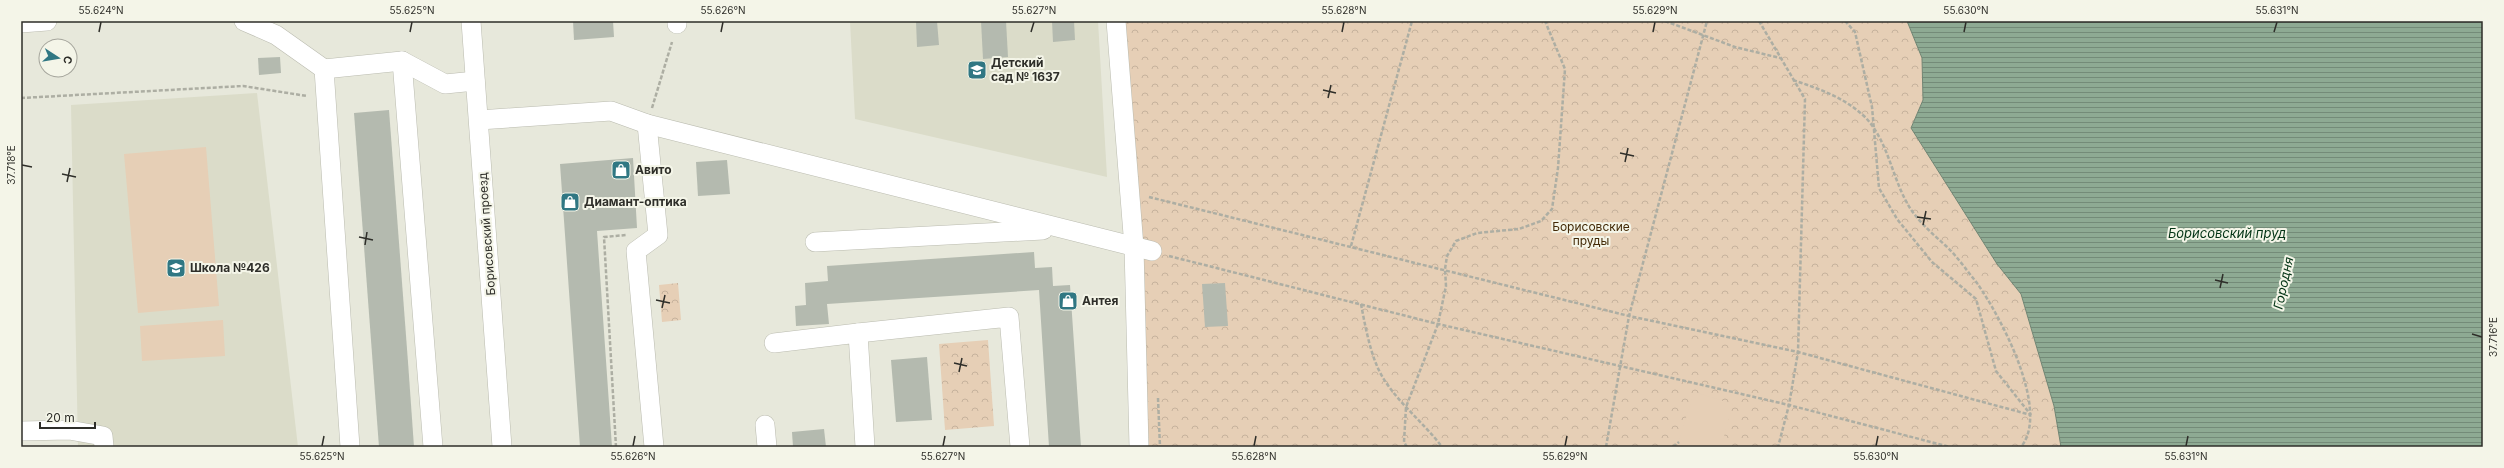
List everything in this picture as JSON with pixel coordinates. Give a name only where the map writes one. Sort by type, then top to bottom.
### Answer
[{"type":"street","points":[[21,23],[47,21]]},
{"type":"street","points":[[244,21],[276,35],[324,69],[402,61],[445,84],[475,81]]},
{"type":"street","name":"Борисовский проезд","points":[[471,21],[502,447]]},
{"type":"street","points":[[1116,21],[1143,249],[1139,447]]},
{"type":"street","points":[[402,61],[433,447]]},
{"type":"street","points":[[324,69],[350,447]]},
{"type":"street","points":[[478,120],[611,111],[647,124],[1143,249]]},
{"type":"street","points":[[647,124],[658,235],[636,251],[654,447]]},
{"type":"street","points":[[815,242],[1062,229]]},
{"type":"street","points":[[774,343],[1009,317],[1020,447]]},
{"type":"street","points":[[858,333],[865,447]]},
{"type":"street","points":[[765,425],[767,447]]},
{"type":"street","points":[[21,431],[69,430],[103,436],[104,447]]},
{"type":"path","points":[[1351,246],[1412,21]]},
{"type":"path","points":[[1407,447],[1404,442],[1406,407],[1438,324],[1446,286],[1445,269],[1447,256],[1456,241],[1477,233],[1519,229],[1541,221],[1552,208],[1558,168],[1565,69],[1545,21]]},
{"type":"path","points":[[1665,21],[1703,36],[1781,58]]},
{"type":"path","points":[[1606,447],[1629,316],[1707,21]]},
{"type":"path","points":[[1759,21],[1805,99],[1798,352],[1789,405],[1778,447]]},
{"type":"path","points":[[1845,21],[1855,32],[1872,107],[1879,188],[1897,219],[1932,262],[1976,299],[1996,371],[2031,415]]},
{"type":"path","points":[[647,124],[677,22]]},
{"type":"path","points":[[1793,80],[1836,96],[1865,118],[1884,146],[1894,176],[1912,211],[1931,234],[1946,246],[1977,284],[2002,323],[2020,366],[2031,415],[2031,428],[2021,447]]},
{"type":"path","points":[[21,98],[243,86],[327,99]]},
{"type":"path","points":[[1148,204],[1148,196],[1629,316],[1798,352],[2031,415]]},
{"type":"path","points":[[1143,249],[1438,324],[1789,405],[1950,447]]},
{"type":"path","points":[[1361,304],[1367,337],[1377,368],[1406,407],[1442,447]]},
{"type":"path","points":[[1673,447],[1679,442]]},
{"type":"shaded area","name":"Детский сад № 1637","points":[[850,21],[1098,21],[1107,177],[855,119]]},
{"type":"shaded area","name":"Школа №426","points":[[257,93],[298,447],[78,447],[71,105]]},
{"type":"green space","name":"Борисовские пруды","points":[[1120,21],[1907,21],[1922,58],[1923,100],[1911,128],[1997,264],[2021,294],[2054,406],[2061,447],[1146,447]]},
{"type":"green space","points":[[206,147],[219,306],[138,313],[124,154]]},
{"type":"green space","points":[[678,283],[681,320],[662,322],[659,285]]},
{"type":"green space","points":[[223,320],[225,356],[142,361],[140,326]]},
{"type":"green space","points":[[988,340],[994,426],[945,430],[939,344]]},
{"type":"green space","points":[[1694,392],[1733,404],[1721,447],[1677,447]]},
{"type":"water","name":"Борисовский пруд","points":[[1907,21],[2483,21],[2483,447],[2061,447],[2054,406],[2021,294],[1997,264],[1911,128],[1923,100],[1922,58]]},
{"type":"building","points":[[573,21],[613,21],[614,37],[574,40]]},
{"type":"building","points":[[916,21],[937,21],[939,45],[917,47]]},
{"type":"building","points":[[981,21],[1006,21],[1008,57],[983,59]]},
{"type":"building","points":[[1052,21],[1074,21],[1075,40],[1053,42]]},
{"type":"building","points":[[280,57],[281,73],[259,75],[258,58]]},
{"type":"building","points":[[389,110],[414,447],[379,447],[354,113]]},
{"type":"building","points":[[633,158],[637,228],[597,231],[612,447],[580,447],[560,164]]},
{"type":"building","points":[[727,160],[730,194],[698,196],[696,162]]},
{"type":"building","points":[[1034,252],[1035,268],[1052,267],[1053,286],[1070,285],[1081,447],[1049,447],[1039,290],[827,304],[829,324],[796,326],[795,306],[806,305],[805,283],[828,281],[827,266]]},
{"type":"building","points":[[1225,283],[1228,326],[1205,327],[1202,284]]},
{"type":"building","points":[[927,357],[932,420],[896,422],[891,360]]},
{"type":"building","points":[[824,429],[826,447],[793,447],[792,432]]},
{"type":"place","name":"Детский сад № 1637","points":[[977,70]]},
{"type":"place","name":"Авито","points":[[621,170]]},
{"type":"place","name":"Диамант-оптика","points":[[570,202]]},
{"type":"place","name":"Школа №426","points":[[176,268]]},
{"type":"place","name":"Антея","points":[[1068,301]]},
{"type":"water label","name":"Городня","points":[[2283,283]]}]
